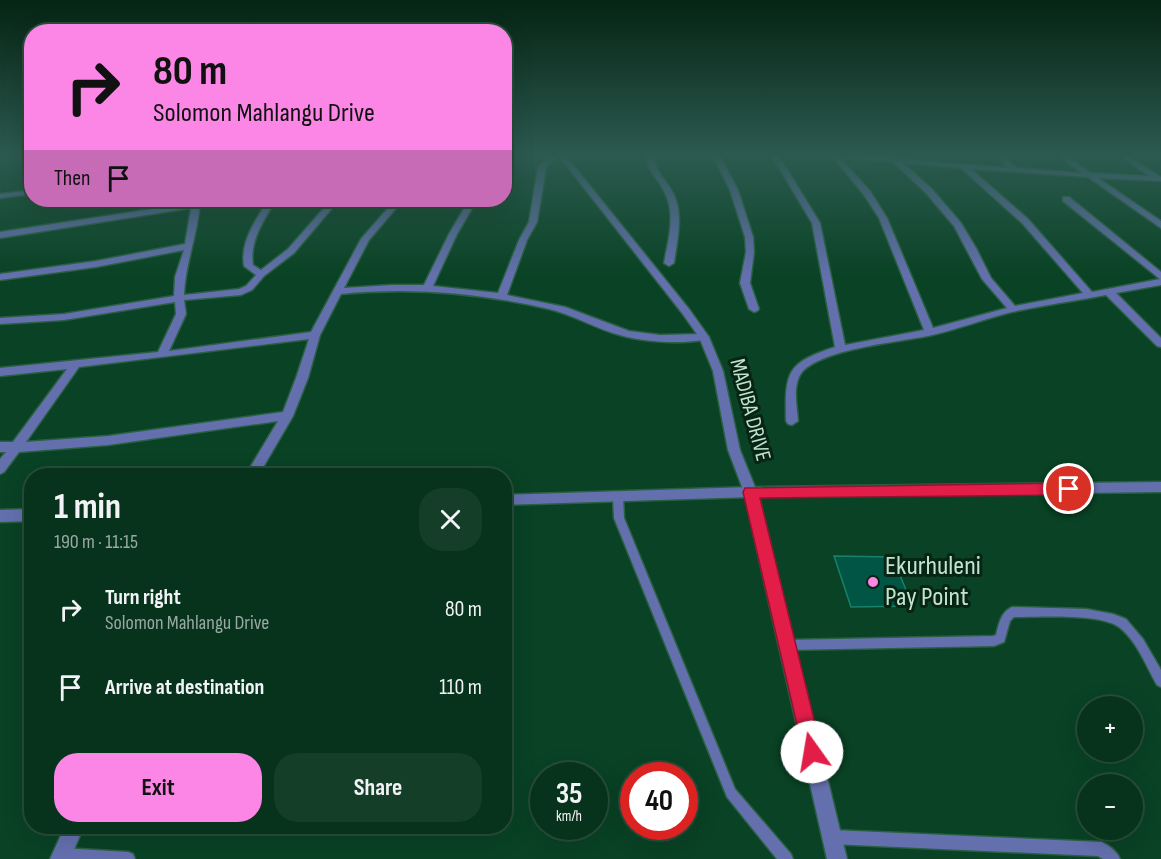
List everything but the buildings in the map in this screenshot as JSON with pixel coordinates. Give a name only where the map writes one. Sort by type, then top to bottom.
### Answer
[{"type":"street","points":[[501,297],[523,240],[533,222],[537,196]]},
{"type":"street","name":"MADIBA DRIVE","points":[[594,196],[686,311],[704,337],[718,371],[734,450],[751,492],[837,859]]},
{"type":"street","points":[[669,263],[674,225],[671,196]]},
{"type":"street","points":[[736,196],[749,237],[750,252],[745,283],[754,309]]},
{"type":"street","points":[[800,196],[816,223],[841,349]]},
{"type":"street","points":[[870,196],[883,217],[903,265],[912,295],[930,333]]},
{"type":"street","points":[[933,196],[958,225],[987,279],[1013,309]]},
{"type":"street","points":[[997,196],[1025,221],[1090,295]]},
{"type":"street","points":[[1119,196],[1161,225]]},
{"type":"street","points":[[1066,199],[1161,277]]},
{"type":"street","points":[[0,236],[167,207]]},
{"type":"street","points":[[162,355],[181,314],[180,277],[189,246],[195,207]]},
{"type":"street","points":[[261,274],[249,266],[248,253],[257,228],[268,207]]},
{"type":"street","points":[[0,321],[64,317],[179,298],[241,292],[249,288],[261,274],[291,252],[329,207]]},
{"type":"street","points":[[256,468],[287,416],[315,335],[365,239],[393,207]]},
{"type":"street","points":[[428,287],[456,228],[469,207]]},
{"type":"street","points":[[0,277],[84,266],[189,246]]},
{"type":"street","points":[[792,422],[793,377],[801,367],[811,361],[841,349],[930,333],[1013,309],[1161,282]]},
{"type":"street","points":[[338,291],[399,286],[428,287],[501,297],[579,314],[635,336],[704,337]]},
{"type":"street","points":[[1108,291],[1161,344]]},
{"type":"street","points":[[0,372],[162,355],[315,335]]},
{"type":"street","points":[[0,469],[75,364]]},
{"type":"street","points":[[0,447],[16,448],[98,441],[225,422],[287,416]]},
{"type":"street","points":[[512,500],[751,492],[1161,487]]},
{"type":"street","points":[[0,516],[24,515]]},
{"type":"street","points":[[61,857],[71,834]]},
{"type":"lane","points":[[618,496],[619,518],[731,793],[786,859]]},
{"type":"lane","points":[[786,645],[994,641],[1000,638],[1006,618],[1012,612],[1108,615],[1124,624],[1133,635],[1161,681]]},
{"type":"lane","points":[[832,837],[1101,849],[1113,859]]},
{"type":"lane","points":[[61,857],[128,859]]},
{"type":"place","name":"Ekurhuleni Pay Point","points":[[873,582]]},
{"type":"route","points":[[812,752],[751,492],[1069,489]]}]
